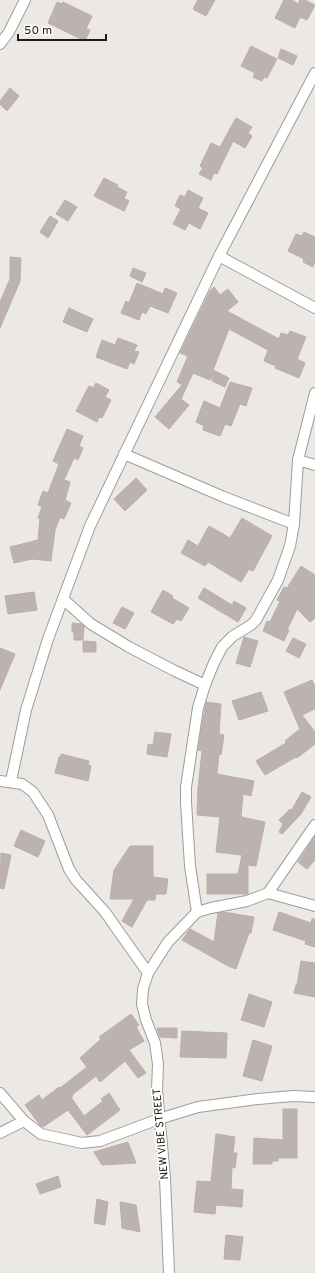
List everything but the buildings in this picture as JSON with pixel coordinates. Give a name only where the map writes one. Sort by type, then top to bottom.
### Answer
[{"type":"street","points":[[0,44],[9,32],[25,0]]},
{"type":"street","points":[[11,781],[26,710],[48,638],[90,526],[219,256],[315,73]]},
{"type":"street","points":[[219,256],[315,308]]},
{"type":"street","points":[[315,393],[298,460],[294,524],[290,546],[278,580],[258,615],[250,625],[233,636],[222,647],[205,684],[198,708],[186,787],[188,845],[196,912],[247,901],[268,892],[315,825]]},
{"type":"street","points":[[124,454],[224,497],[294,524]]},
{"type":"street","points":[[298,460],[315,465]]},
{"type":"street","points":[[62,599],[91,624],[129,647],[173,670],[205,684]]},
{"type":"street","points":[[0,781],[11,781],[22,784],[33,792],[48,815],[69,869],[76,880],[105,912],[148,973]]},
{"type":"street","points":[[268,892],[315,906]]},
{"type":"street","name":"NEW VIBE STREET","points":[[169,1273],[166,1178],[157,1090],[158,1064],[155,1043],[146,1020],[142,1004],[143,989],[148,973],[168,942],[196,912]]},
{"type":"street","points":[[0,1093],[24,1121],[41,1134],[82,1143],[100,1141],[159,1119],[198,1108],[230,1102],[293,1096],[315,1097]]},
{"type":"street","points":[[0,1133],[24,1121]]}]
